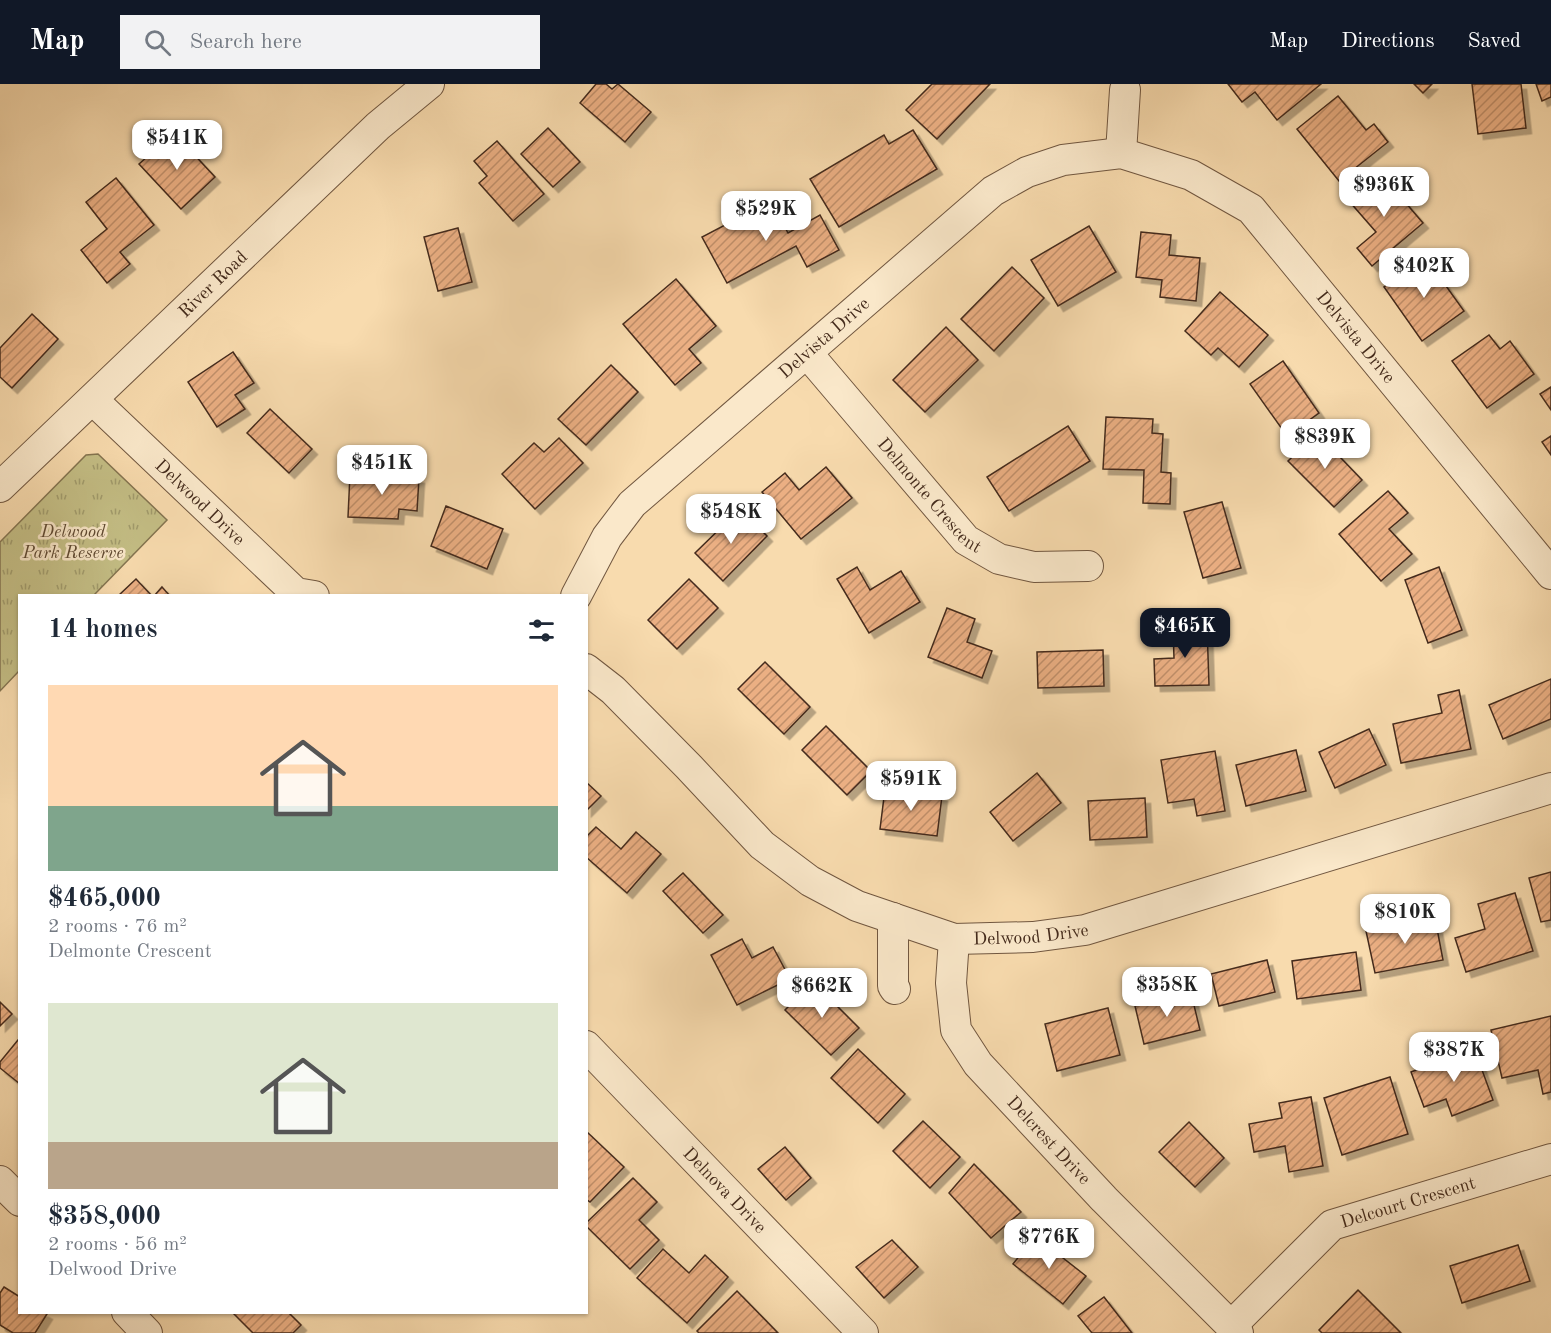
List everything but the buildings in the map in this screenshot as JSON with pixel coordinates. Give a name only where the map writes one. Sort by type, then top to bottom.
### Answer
[{"type":"street","name":"River Road","points":[[0,487],[378,126],[429,84]]},
{"type":"street","points":[[1121,153],[1125,90]]},
{"type":"street","name":"Delvista Drive","points":[[577,594],[607,537],[632,504],[993,191],[1027,172],[1063,160],[1121,153],[1191,175],[1251,209],[1551,574]]},
{"type":"street","name":"Delmonte Crescent","points":[[807,353],[966,540],[999,559],[1034,567],[1088,566]]},
{"type":"street","name":"Delwood Drive","points":[[93,400],[301,594]]},
{"type":"street","name":"Delwood Drive","points":[[588,671],[621,698],[690,767],[762,845],[810,881],[858,906],[954,939],[1033,938],[1085,930],[1551,788]]},
{"type":"street","points":[[893,918],[893,986],[895,989]]},
{"type":"street","name":"Delcrest Drive","points":[[954,939],[951,983],[956,1030],[978,1064],[1104,1199],[1234,1329]]},
{"type":"street","name":"Delnova Drive","points":[[588,1048],[863,1333]]},
{"type":"street","name":"Delcourt Crescent","points":[[1234,1329],[1332,1225],[1551,1159]]},
{"type":"street","points":[[0,1181],[18,1199]]},
{"type":"street","points":[[129,1314],[147,1333]]},
{"type":"green space","name":"Delwood Park Reserve","points":[[98,454],[167,520],[95,594],[18,594],[18,672],[0,691],[0,542],[86,455]]}]
